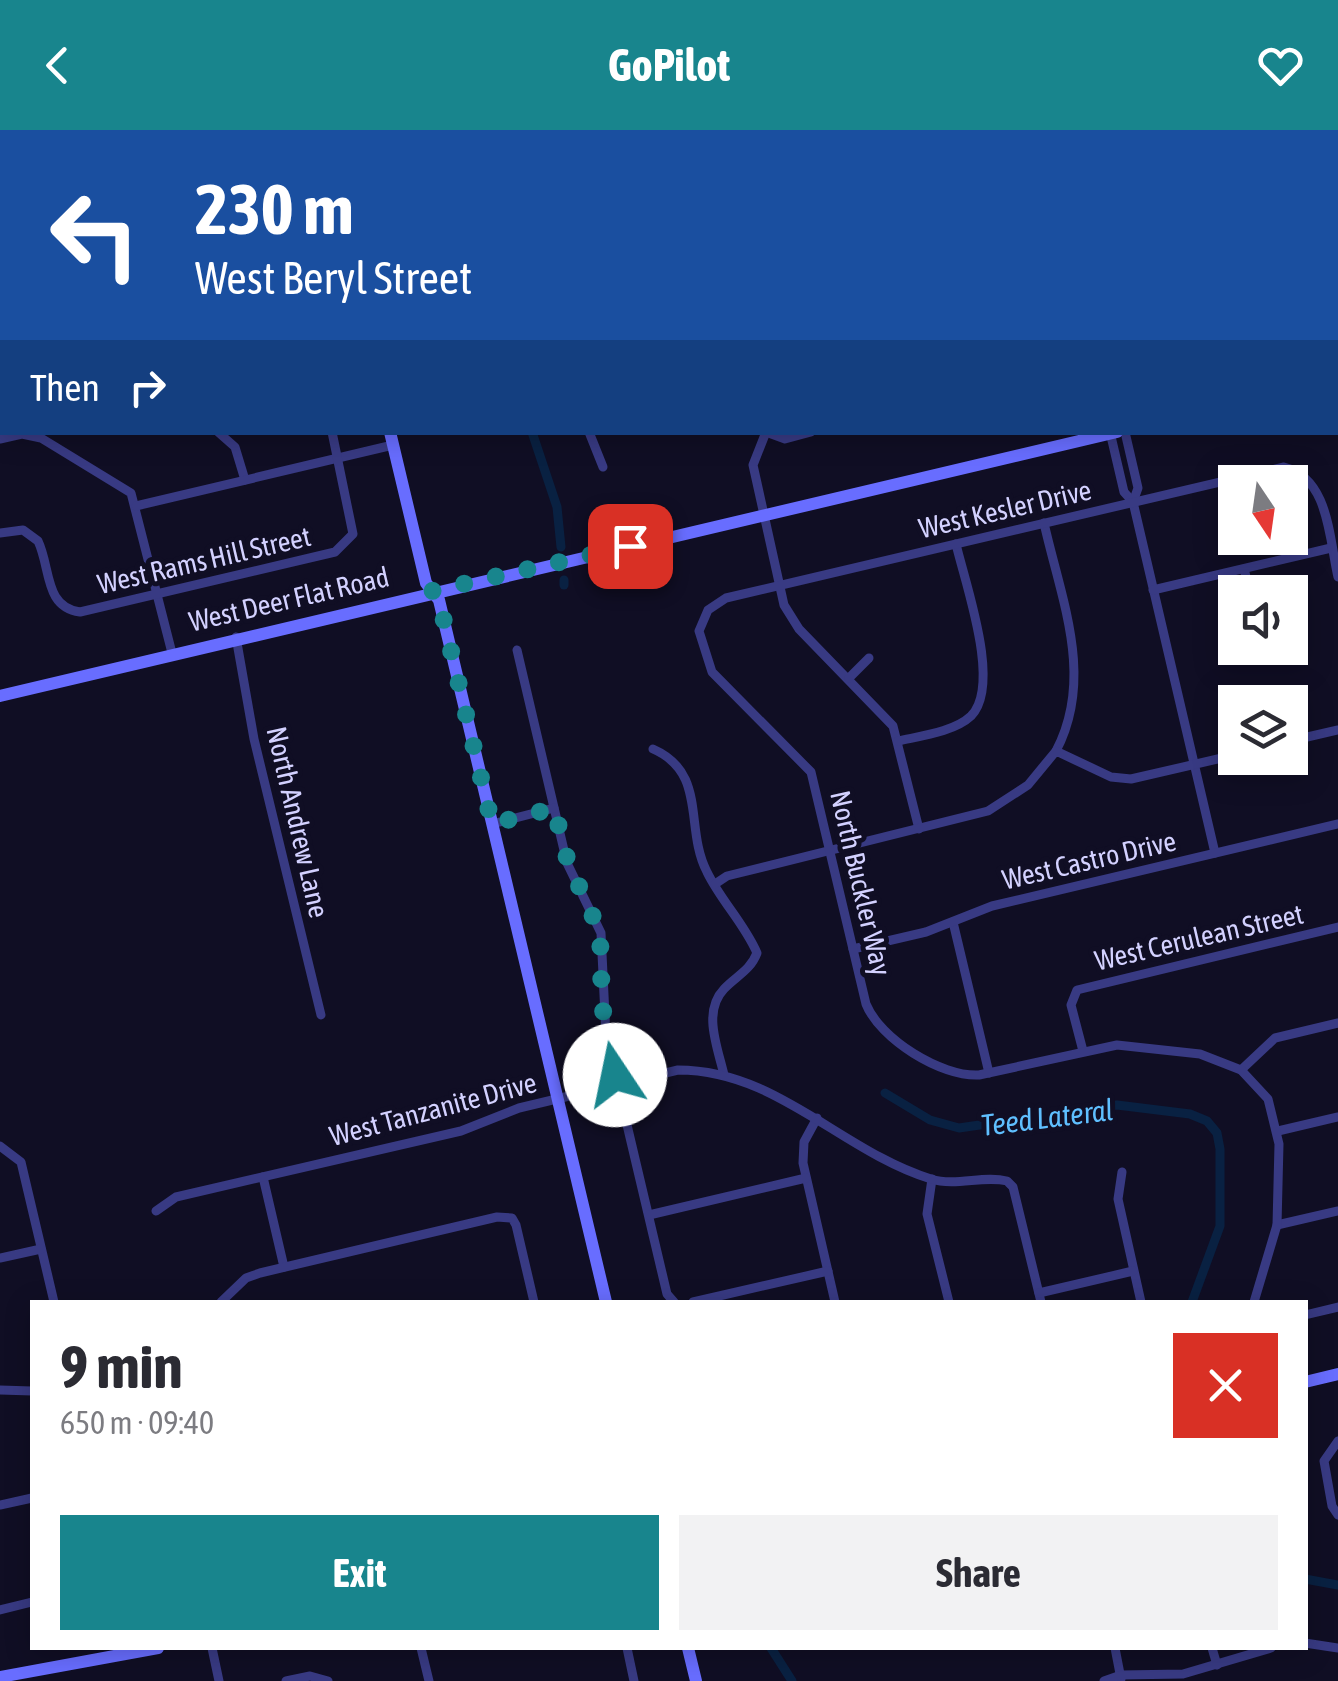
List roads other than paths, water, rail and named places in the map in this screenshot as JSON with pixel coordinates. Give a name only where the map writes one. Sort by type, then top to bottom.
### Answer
[{"type":"main road","name":"West Deer Flat Road","points":[[0,696],[432,591],[1107,435]]},
{"type":"main road","points":[[392,439],[426,583],[439,600],[606,1300]]},
{"type":"main road","points":[[1308,1381],[1338,1374]]},
{"type":"main road","points":[[0,1677],[147,1650]]},
{"type":"main road","points":[[688,1650],[696,1681]]},
{"type":"street","points":[[27,435],[42,438],[124,485],[136,506],[172,653]]},
{"type":"street","points":[[221,435],[234,446],[244,480]]},
{"type":"street","points":[[333,435],[338,458]]},
{"type":"street","points":[[591,435],[603,467]]},
{"type":"street","points":[[765,435],[753,465],[790,617],[886,713],[898,741],[919,829]]},
{"type":"street","points":[[774,435],[785,439],[800,435]]},
{"type":"street","points":[[1115,435],[1124,492],[1133,502],[1215,853]]},
{"type":"street","points":[[136,506],[338,458],[392,439]]},
{"type":"street","name":"West Rams Hill Street","points":[[0,533],[22,530],[32,535],[42,549],[55,601],[65,610],[80,612],[335,552],[350,541],[352,523],[338,458]]},
{"type":"street","name":"West Kesler Drive","points":[[708,610],[726,598],[1284,467],[1312,481],[1331,548]]},
{"type":"street","points":[[715,884],[726,876],[974,816],[1004,803],[1028,785],[1056,752],[1072,710],[1076,667],[1044,523]]},
{"type":"street","points":[[898,741],[957,725],[977,708],[985,672],[956,544]]},
{"type":"street","points":[[1154,590],[1331,548],[1338,577]]},
{"type":"street","points":[[1244,569],[1246,575]]},
{"type":"street","name":"North Buckler Way","points":[[708,610],[699,630],[706,664],[804,761],[814,782],[866,1004],[882,1029],[951,1071],[988,1073]]},
{"type":"street","name":"North Andrew Lane","points":[[236,638],[254,739],[320,1015]]},
{"type":"street","points":[[517,650],[568,862],[600,932],[602,1005],[617,1085],[667,1294],[672,1300]]},
{"type":"street","points":[[849,678],[869,658]]},
{"type":"street","points":[[1308,737],[1338,730]]},
{"type":"street","points":[[652,749],[668,756],[690,783],[704,864],[756,953],[752,966],[724,989],[713,1010],[724,1075]]},
{"type":"street","points":[[1056,752],[1068,754],[1112,777],[1131,779],[1218,758]]},
{"type":"street","points":[[492,824],[554,808]]},
{"type":"street","name":"West Castro Drive","points":[[854,949],[953,922],[992,906],[1338,824]]},
{"type":"street","points":[[953,922],[988,1073],[1117,1045],[1200,1054],[1241,1070],[1268,1099],[1278,1131],[1277,1225],[1255,1300]]},
{"type":"street","name":"West Cerulean Street","points":[[1083,1050],[1072,1006],[1073,994],[1083,987],[1338,927]]},
{"type":"street","points":[[1241,1070],[1275,1038],[1338,1023]]},
{"type":"street","name":"West Tanzanite Drive","points":[[156,1211],[176,1197],[461,1131],[557,1099],[678,1070],[724,1075],[766,1089],[932,1179],[1007,1181],[1014,1188],[1040,1298]]},
{"type":"street","points":[[1278,1131],[1338,1117]]},
{"type":"street","points":[[817,1118],[802,1152],[835,1300]]},
{"type":"street","points":[[0,1146],[12,1151],[21,1162],[54,1300]]},
{"type":"street","points":[[1122,1172],[1117,1191],[1140,1300]]},
{"type":"street","points":[[263,1177],[284,1266]]},
{"type":"street","points":[[649,1216],[806,1178]]},
{"type":"street","points":[[932,1179],[927,1214],[948,1300]]},
{"type":"street","points":[[1277,1225],[1338,1211]]},
{"type":"street","points":[[222,1300],[246,1278],[284,1266],[496,1217],[512,1218],[533,1300]]},
{"type":"street","points":[[0,1258],[41,1249]]},
{"type":"street","points":[[702,1300],[828,1271]]},
{"type":"street","points":[[1040,1298],[1133,1271]]},
{"type":"street","points":[[1308,1314],[1338,1307]]},
{"type":"street","points":[[0,1390],[30,1391]]},
{"type":"street","points":[[1338,1440],[1324,1461],[1338,1515]]},
{"type":"street","points":[[0,1505],[30,1498]]},
{"type":"street","points":[[0,1610],[30,1602]]},
{"type":"street","points":[[1308,1643],[1338,1648]]},
{"type":"street","points":[[212,1650],[220,1681]]},
{"type":"street","points":[[425,1650],[428,1681]]},
{"type":"street","points":[[627,1650],[634,1681]]},
{"type":"street","points":[[1115,1650],[1121,1678]]},
{"type":"street","points":[[1213,1650],[1218,1665]]},
{"type":"street","points":[[1104,1681],[1182,1674],[1265,1650]]},
{"type":"street","points":[[286,1681],[326,1679]]},
{"type":"waterway","name":"Teed Lateral","points":[[533,435],[557,507],[561,547]]},
{"type":"waterway","name":"Teed Lateral","points":[[564,580],[564,585]]},
{"type":"waterway","name":"Teed Lateral","points":[[885,1093],[930,1120],[959,1128],[1117,1105],[1190,1114],[1207,1121],[1217,1133],[1220,1149],[1220,1226],[1193,1300]]},
{"type":"waterway","name":"Teed Lateral","points":[[1308,1580],[1338,1585]]},
{"type":"waterway","points":[[772,1650],[792,1681]]}]
